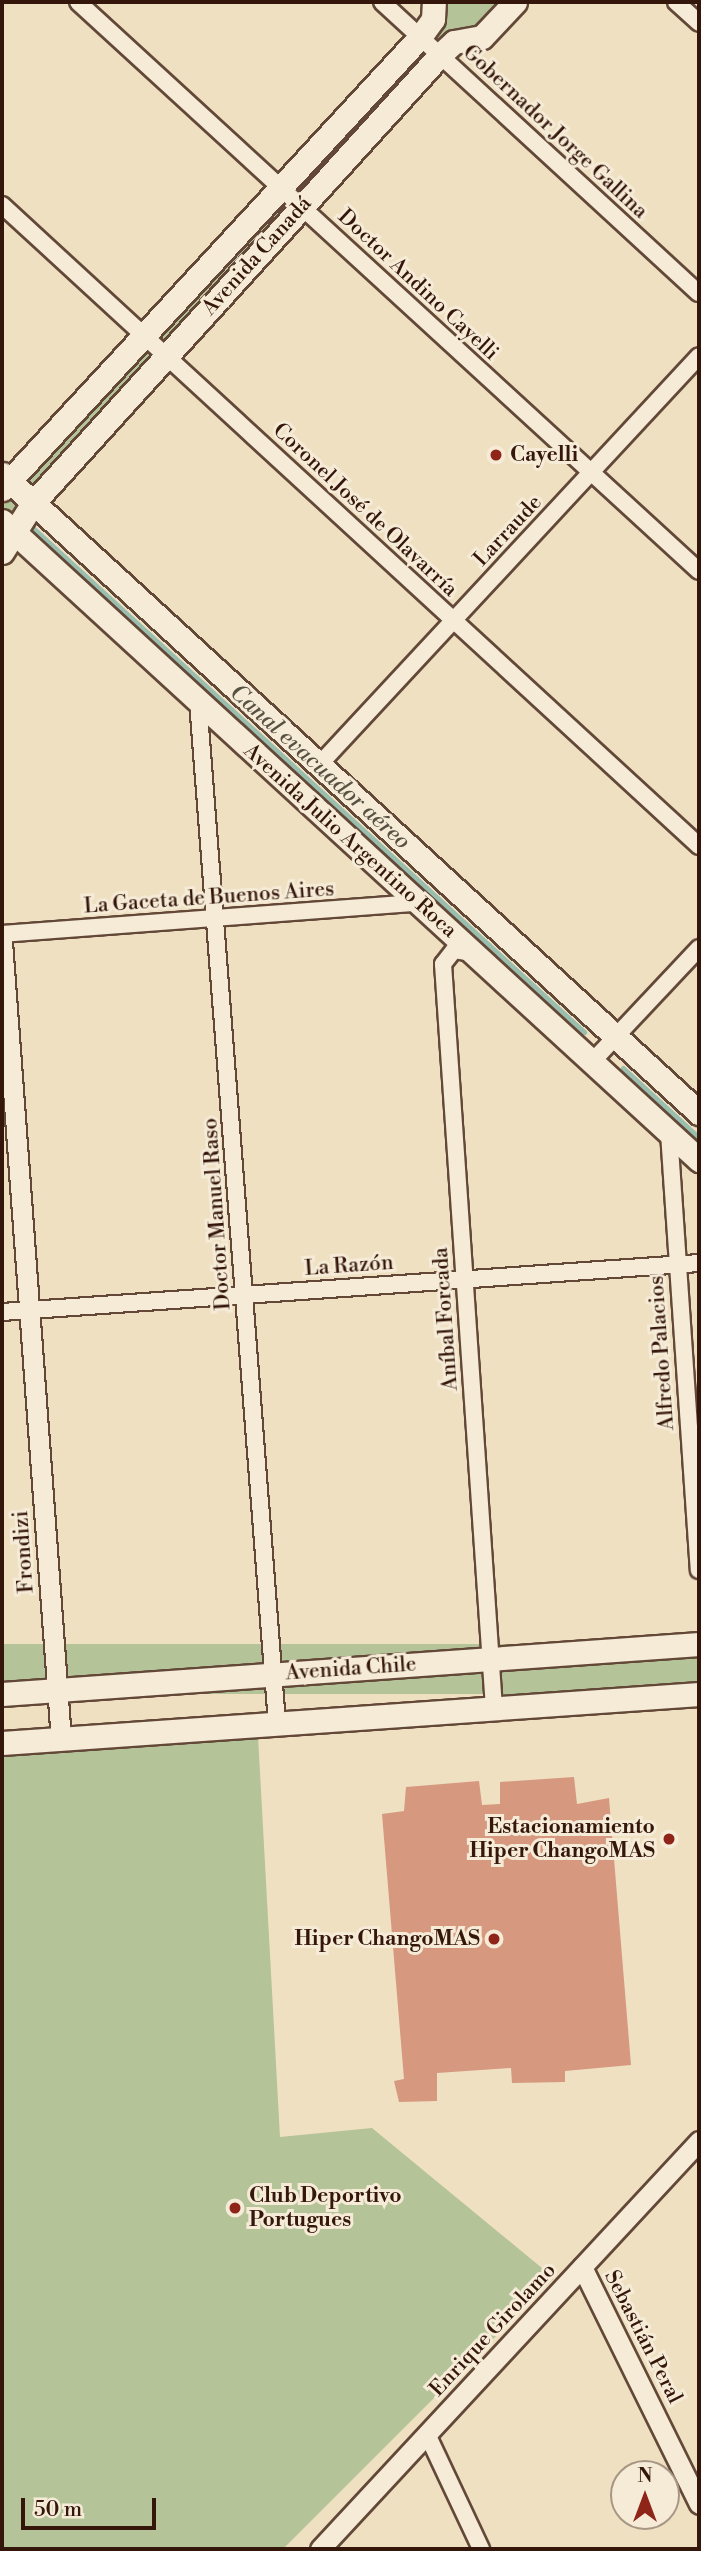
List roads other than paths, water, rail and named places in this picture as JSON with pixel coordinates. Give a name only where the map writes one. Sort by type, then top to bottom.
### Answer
[{"type":"main road","name":"Avenida Canadá","points":[[4,481],[420,37],[433,19],[434,2]]},
{"type":"main road","name":"Avenida Canadá","points":[[6,535],[440,55],[454,42],[482,37],[515,2]]},
{"type":"main road","name":"Avenida Julio Argentino Roca","points":[[4,481],[33,503],[699,1113]]},
{"type":"main road","name":"Avenida Julio Argentino Roca","points":[[6,535],[198,701],[699,1160]]},
{"type":"main road","name":"Avenida Chile","points":[[2,1694],[699,1644]]},
{"type":"main road","points":[[2,1743],[699,1694]]},
{"type":"street","name":"Doctor Andino Cayelli","points":[[78,2],[699,571]]},
{"type":"street","name":"Gobernador Jorge Gallina","points":[[382,2],[699,293]]},
{"type":"street","points":[[676,2],[699,23]]},
{"type":"street","name":"Coronel José de Olavarría","points":[[2,205],[699,846]]},
{"type":"street","name":"Larraude","points":[[319,765],[699,356]]},
{"type":"street","name":"Doctor Manuel Raso","points":[[198,701],[278,1723]]},
{"type":"street","name":"La Gaceta de Buenos Aires","points":[[2,934],[418,903]]},
{"type":"street","name":"Frondizi","points":[[2,942],[61,1739]]},
{"type":"street","points":[[592,1062],[699,948]]},
{"type":"street","name":"Aníbal Forcada","points":[[473,953],[454,950],[443,964],[494,1709]]},
{"type":"street","name":"Alfredo Palacios","points":[[669,1133],[699,1570]]},
{"type":"street","name":"La Razón","points":[[2,1312],[699,1263]]},
{"type":"street","name":"Enrique Girolamo","points":[[320,2549],[699,2141]]},
{"type":"street","name":"Sebastián Peral","points":[[582,2267],[699,2504]]},
{"type":"street","points":[[427,2434],[481,2549]]},
{"type":"waterway","name":"Canal evacuador aéreo","points":[[33,528],[584,1032]]},
{"type":"waterway","name":"Canal evacuador aéreo","points":[[623,1068],[699,1138]]},
{"type":"place","name":"Cayelli","points":[[496,455]]},
{"type":"place","name":"Estacionamiento Hiper ChangoMAS","points":[[669,1839]]},
{"type":"place","name":"Hiper ChangoMAS","points":[[494,1939]]},
{"type":"place","name":"Club Deportivo Portugues","points":[[235,2208]]}]
